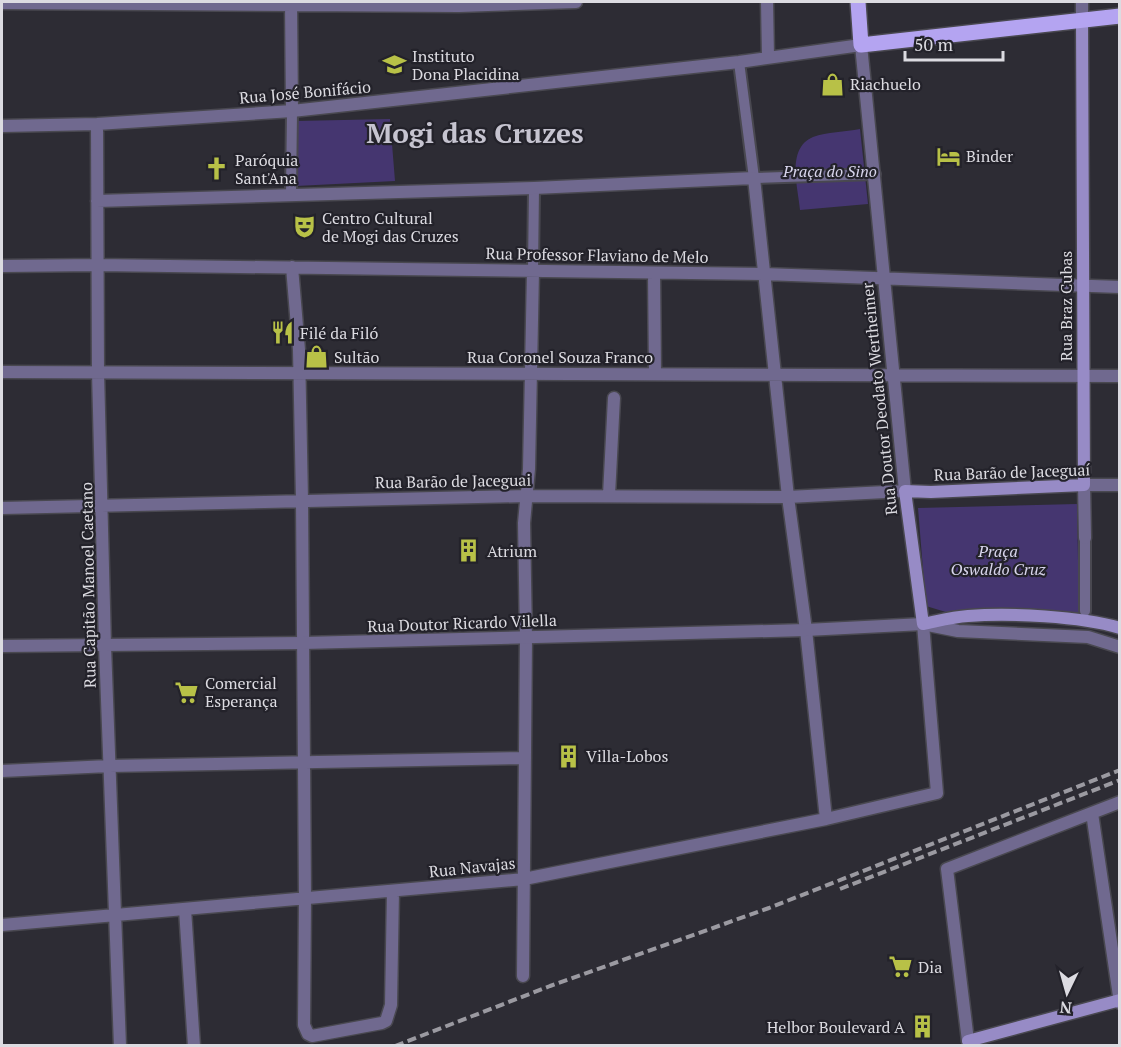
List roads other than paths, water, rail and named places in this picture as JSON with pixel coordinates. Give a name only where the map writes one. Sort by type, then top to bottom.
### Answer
[{"type":"main road","name":"Rua Doutor Deodato Wertheimer","points":[[858,2],[861,45]]},
{"type":"main road","points":[[861,45],[1119,16]]},
{"type":"main road","name":"Rua Braz Cubas","points":[[1082,19],[1084,485]]},
{"type":"main road","name":"Rua Barão de Jaceguaí","points":[[905,491],[931,492],[1084,485]]},
{"type":"main road","name":"Rua Doutor Deodato Wertheimer","points":[[905,491],[923,624]]},
{"type":"main road","points":[[923,624],[986,615],[1072,619],[1119,628]]},
{"type":"main road","points":[[967,1044],[1119,1001]]},
{"type":"street","points":[[2,3],[576,2]]},
{"type":"street","points":[[767,2],[768,57]]},
{"type":"street","name":"Rua Braz Cubas","points":[[1082,2],[1082,19]]},
{"type":"street","points":[[291,3],[291,195]]},
{"type":"street","name":"Rua José Bonifácio","points":[[2,126],[97,124],[292,111],[739,62],[861,45]]},
{"type":"street","name":"Rua Doutor Deodato Wertheimer","points":[[861,45],[905,491]]},
{"type":"street","points":[[739,62],[826,819]]},
{"type":"street","name":"Rua Capitão Manoel Caetano","points":[[97,124],[98,372],[105,646],[120,1046]]},
{"type":"street","points":[[97,201],[534,188],[875,174]]},
{"type":"street","points":[[523,976],[526,637],[524,524],[532,374],[534,188]]},
{"type":"street","name":"Rua Professor Flaviano de Melo","points":[[2,266],[292,267],[764,274],[1119,287]]},
{"type":"street","points":[[292,267],[300,374],[305,1032],[312,1036],[386,1021],[391,1005],[393,891]]},
{"type":"street","points":[[654,274],[655,373]]},
{"type":"street","name":"Rua Coronel Souza Franco","points":[[2,372],[1119,376]]},
{"type":"street","points":[[609,495],[614,398]]},
{"type":"street","name":"Rua Braz Cubas","points":[[1084,485],[1085,611]]},
{"type":"street","name":"Rua Barão de Jaceguaí","points":[[1084,485],[1119,485]]},
{"type":"street","name":"Rua Barão de Jaceguai","points":[[2,508],[526,496],[788,497],[905,491]]},
{"type":"street","name":"Rua Doutor Deodato Wertheimer","points":[[923,624],[937,793]]},
{"type":"street","name":"Rua Doutor Ricardo Vilella","points":[[2,646],[303,644],[806,630],[923,624],[958,631],[1088,637],[1119,647]]},
{"type":"street","points":[[2,771],[109,766],[525,758]]},
{"type":"street","name":"Rua Navajas","points":[[2,925],[524,879],[826,819],[937,793]]},
{"type":"street","points":[[967,1044],[947,869],[1119,802]]},
{"type":"street","points":[[1092,813],[1119,1001]]},
{"type":"street","points":[[185,909],[194,1046]]},
{"type":"railway","points":[[395,1046],[550,986],[769,908],[1120,770]]},
{"type":"railway","points":[[840,889],[1120,780]]},
{"type":"place","name":"Instituto Dona Placidina","points":[[394,65]]},
{"type":"place","name":"Riachuelo","points":[[832,84]]},
{"type":"place","name":"Binder","points":[[948,156]]},
{"type":"place","name":"Paróquia Sant'Ana","points":[[217,169]]},
{"type":"place","name":"Centro Cultural de Mogi das Cruzes","points":[[304,227]]},
{"type":"place","name":"Filé da Filó","points":[[282,333]]},
{"type":"place","name":"Sultão","points":[[316,357]]},
{"type":"place","name":"Atrium","points":[[469,551]]},
{"type":"place","name":"Comercial Esperança","points":[[187,692]]},
{"type":"place","name":"Villa-Lobos","points":[[568,756]]},
{"type":"place","name":"Dia","points":[[900,967]]},
{"type":"place","name":"Helbor Boulevard A","points":[[923,1027]]},
{"type":"district","name":"Mogi das Cruzes","points":[[475,133]]},
{"type":"park label","name":"Praça do Sino","points":[[830,171]]},
{"type":"park label","name":"Praça Oswaldo Cruz","points":[[998,560]]}]
